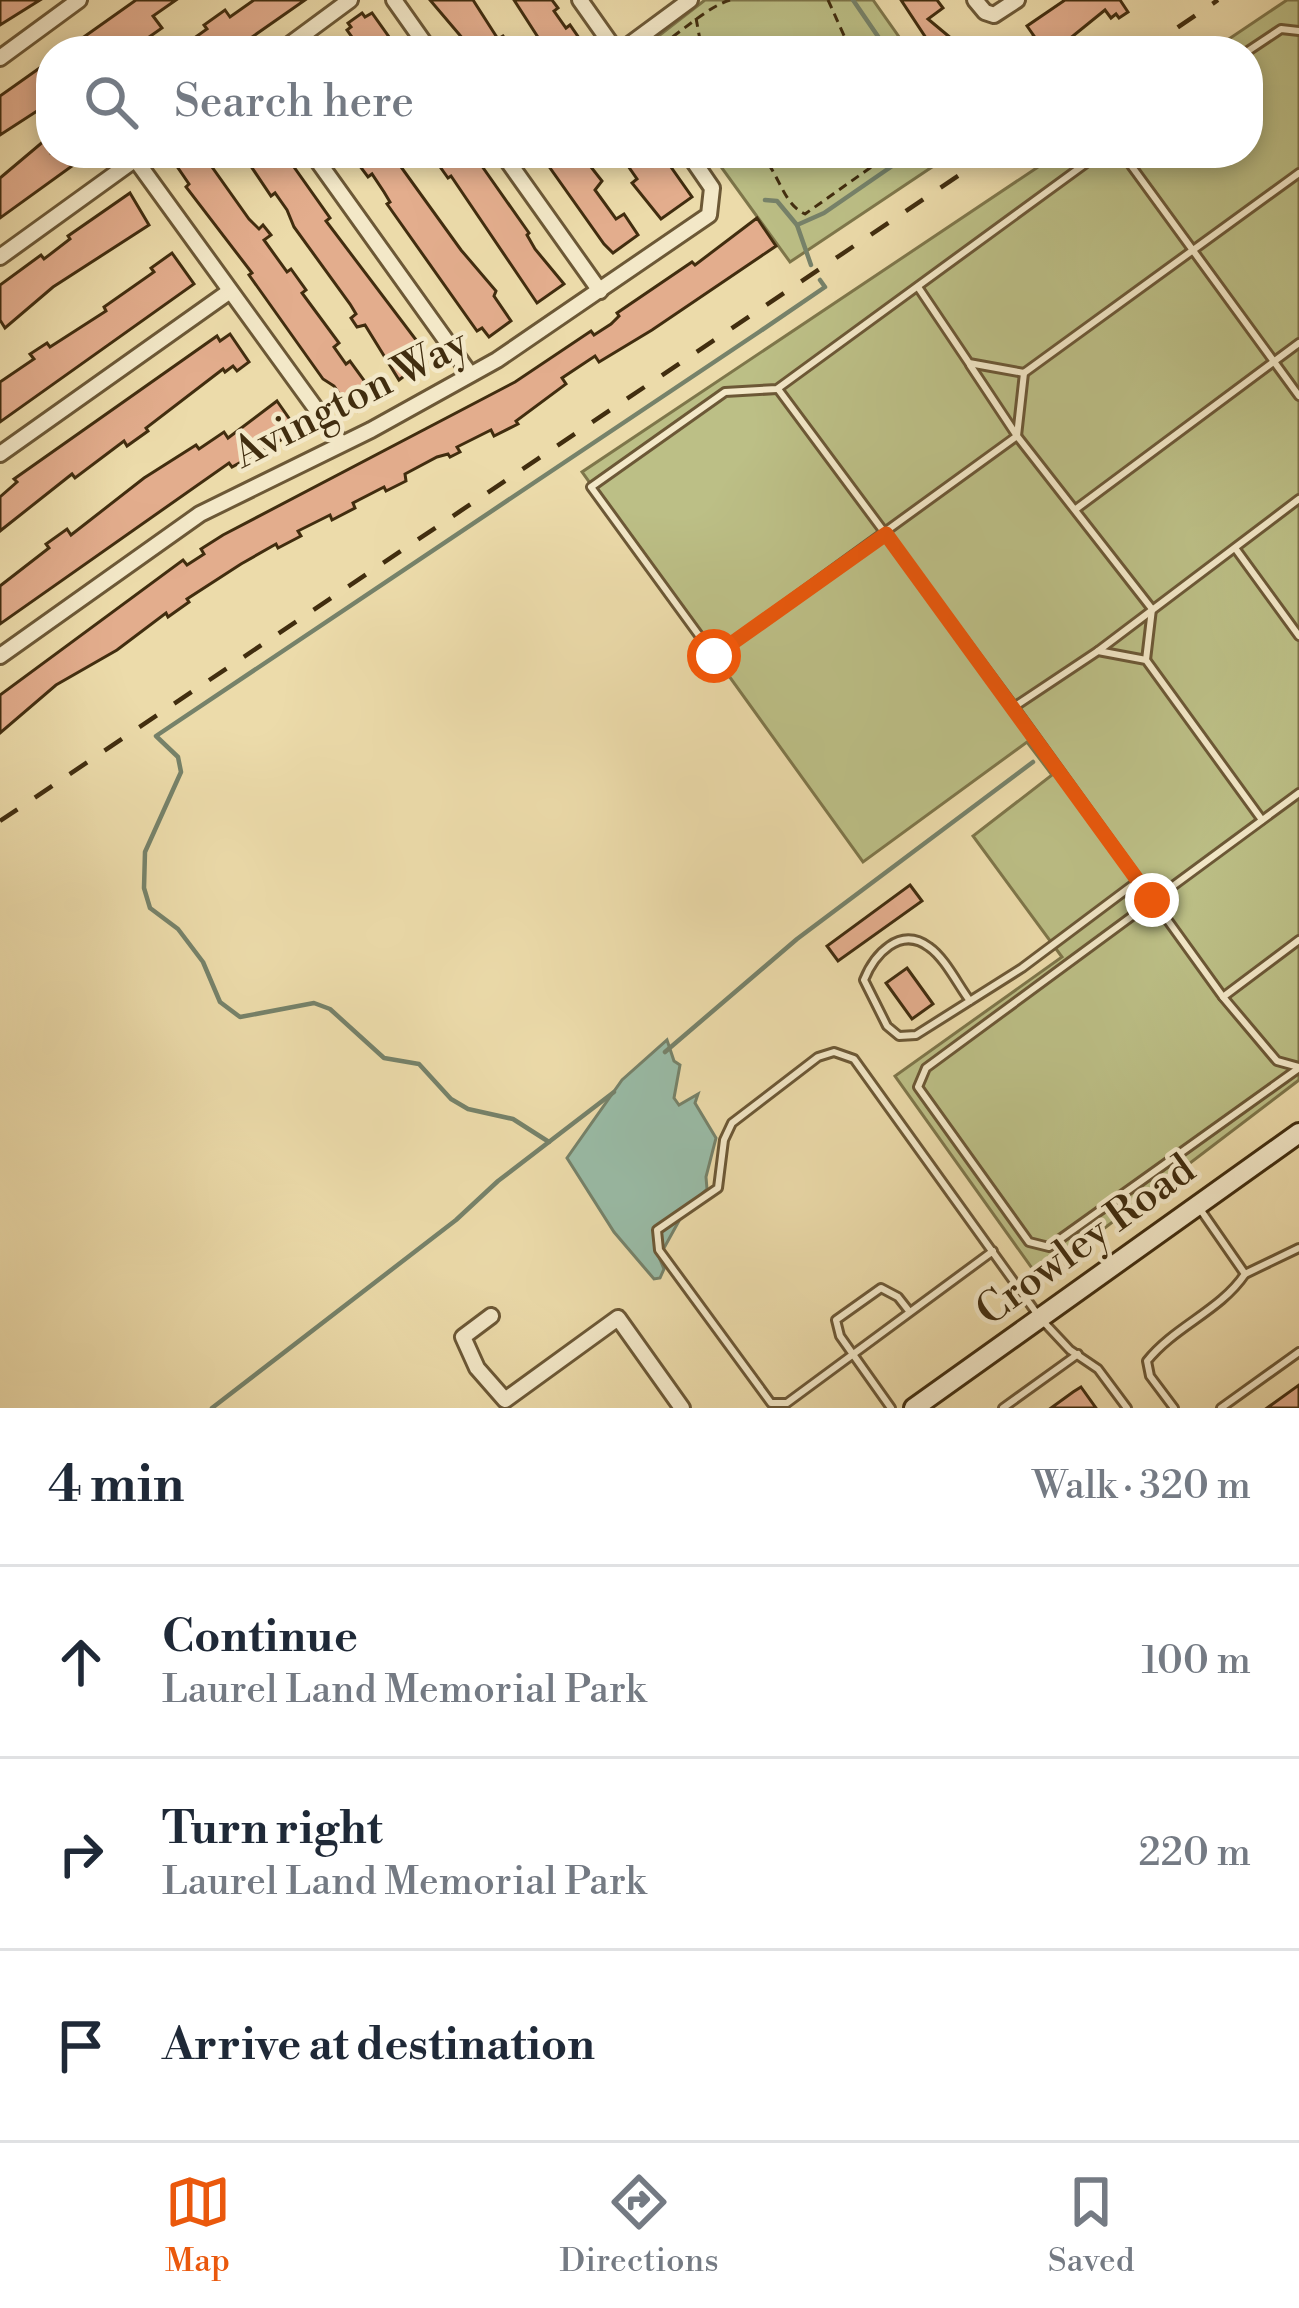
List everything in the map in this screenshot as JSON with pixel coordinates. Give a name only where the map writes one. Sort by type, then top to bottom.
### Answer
[{"type":"main road","name":"Crowley Road","points":[[914,1408],[1299,1133]]},
{"type":"street","points":[[0,58],[79,0]]},
{"type":"street","points":[[301,36],[350,0]]},
{"type":"street","points":[[394,0],[419,36]]},
{"type":"street","points":[[580,0],[612,36]]},
{"type":"street","points":[[640,36],[689,0]]},
{"type":"street","points":[[975,0],[994,15],[1017,0]]},
{"type":"street","points":[[0,257],[122,168]]},
{"type":"street","points":[[147,168],[340,442]]},
{"type":"street","points":[[323,168],[470,374]]},
{"type":"street","points":[[513,168],[600,291]]},
{"type":"street","name":"Avington Way","points":[[0,656],[200,514],[371,430],[497,360],[600,291],[709,214],[712,188],[698,168]]},
{"type":"street","points":[[0,454],[230,291]]},
{"type":"street","points":[[491,1316],[463,1337],[477,1369],[508,1404],[618,1318],[682,1408]]},
{"type":"lane","points":[[1263,41],[1281,29],[1299,31]]},
{"type":"lane","points":[[1024,373],[1017,436],[714,656],[591,487],[725,392],[777,389],[1080,168]]},
{"type":"lane","points":[[1133,168],[1297,396]]},
{"type":"lane","points":[[969,363],[1024,373],[1299,172]]},
{"type":"lane","points":[[918,287],[1017,436],[1152,609],[1146,660],[1262,820]]},
{"type":"lane","points":[[1076,509],[1299,343]]},
{"type":"lane","points":[[777,389],[1014,706],[1222,998],[1276,1061],[1299,1068]]},
{"type":"lane","points":[[1014,706],[1098,651],[1299,499]]},
{"type":"lane","points":[[1235,548],[1299,636]]},
{"type":"lane","points":[[1098,651],[1146,660]]},
{"type":"lane","points":[[1299,793],[921,1076],[918,1087],[1030,1242],[1049,1247],[1299,1068]]},
{"type":"lane","points":[[970,1001],[930,947],[909,939],[895,942],[873,958],[863,980],[887,1026],[899,1036],[916,1035],[970,1001],[1022,968],[1138,881]]},
{"type":"lane","points":[[1222,998],[1299,940]]},
{"type":"lane","points":[[993,1251],[787,1403],[772,1403],[659,1250],[657,1230],[718,1188],[724,1140],[732,1123],[818,1057],[834,1052],[854,1059],[993,1251],[1040,1318],[1070,1350],[1098,1369],[1127,1408]]},
{"type":"lane","points":[[1198,1206],[1245,1274]]},
{"type":"lane","points":[[1174,1408],[1150,1376],[1147,1361],[1162,1342],[1232,1293],[1245,1274],[1299,1248]]},
{"type":"lane","points":[[891,1408],[840,1336],[836,1320],[880,1288],[898,1297],[909,1311]]},
{"type":"lane","points":[[1221,1408],[1299,1352]]},
{"type":"lane","points":[[1004,1408],[1079,1353]]},
{"type":"path","points":[[671,36],[695,16],[730,0]]},
{"type":"path","points":[[828,0],[844,36]]},
{"type":"path","points":[[695,16],[701,36]]},
{"type":"path","points":[[772,168],[793,207],[805,214],[871,168]]},
{"type":"green space","points":[[705,0],[873,0],[898,36],[658,36]]},
{"type":"green space","points":[[1287,0],[1299,0],[1299,1080],[1039,1278],[895,1076],[1062,957],[973,836],[1052,775],[1027,742],[863,862],[582,472],[1037,168],[1263,168],[1263,36],[1233,36]]},
{"type":"green space","points":[[722,168],[931,168],[790,262]]},
{"type":"shaded area","points":[[667,1040],[680,1065],[674,1098],[679,1105],[698,1094],[695,1103],[716,1138],[707,1189],[685,1210],[659,1257],[664,1269],[660,1278],[654,1279],[614,1232],[567,1158],[622,1080]]},
{"type":"building","points":[[0,0],[40,0],[0,25]]},
{"type":"building","points":[[136,0],[176,0],[153,16],[162,28],[151,36],[85,36]]},
{"type":"building","points":[[254,0],[305,0],[253,36],[197,36],[225,10],[230,17]]},
{"type":"building","points":[[430,0],[473,0],[496,36],[461,36]]},
{"type":"building","points":[[514,0],[552,0],[566,28],[570,25],[578,36],[537,36]]},
{"type":"building","points":[[901,0],[937,0],[943,8],[928,19],[948,36],[925,36]]},
{"type":"building","points":[[1065,0],[1120,0],[1128,12],[1111,18],[1105,10],[1073,36],[1034,36],[1027,26]]},
{"type":"building","points":[[362,13],[365,17],[372,13],[388,36],[351,36],[348,23]]},
{"type":"building","points":[[36,71],[36,112],[0,135],[0,96]]},
{"type":"building","points":[[36,148],[36,168],[69,168],[0,218],[0,178]]},
{"type":"building","points":[[178,168],[213,168],[249,219],[259,229],[263,225],[271,235],[264,240],[306,290],[302,293],[339,343],[334,347],[374,394],[368,398],[371,403],[351,411],[334,386],[323,379],[249,275],[252,273],[186,187],[189,184]]},
{"type":"building","points":[[252,168],[295,168],[330,218],[326,221],[429,357],[399,380],[365,325],[357,327],[351,318],[356,314],[287,210],[275,193],[271,196]]},
{"type":"building","points":[[361,168],[402,168],[496,291],[494,296],[511,321],[489,337],[482,328],[477,331],[387,204],[372,174],[368,177]]},
{"type":"building","points":[[441,168],[483,168],[535,249],[564,284],[537,303],[451,176]]},
{"type":"building","points":[[550,168],[592,168],[602,181],[595,190],[616,219],[624,214],[638,235],[613,253]]},
{"type":"building","points":[[629,168],[672,168],[692,197],[661,219],[632,183],[637,179]]},
{"type":"building","points":[[130,193],[149,225],[53,287],[5,328],[0,320],[0,285],[41,255],[44,259],[68,236]]},
{"type":"building","points":[[757,218],[776,246],[652,330],[599,362],[595,356],[562,378],[566,384],[518,424],[494,436],[491,430],[457,447],[460,452],[450,457],[437,457],[405,474],[406,481],[386,491],[384,487],[353,503],[355,508],[332,520],[330,515],[298,531],[301,536],[241,564],[168,617],[166,613],[117,650],[56,685],[0,733],[0,695],[183,560],[187,565],[223,535],[515,382],[591,331],[594,335],[611,324],[617,313],[692,262],[695,265]]},
{"type":"building","points":[[172,253],[194,284],[0,422],[0,382],[34,359],[30,354],[47,343],[50,347],[106,311],[104,307],[154,272],[151,268]]},
{"type":"building","points":[[230,334],[249,362],[237,371],[233,366],[223,369],[148,431],[127,446],[124,441],[75,478],[72,474],[0,531],[0,497],[17,482],[14,479],[217,336],[220,341]]},
{"type":"building","points":[[277,401],[293,424],[284,431],[288,436],[232,467],[229,463],[0,624],[0,586],[49,548],[46,544],[67,529],[71,535],[144,478],[196,445],[199,449],[224,432],[228,438]]},
{"type":"building","points":[[910,885],[922,901],[838,961],[827,946]]},
{"type":"building","points":[[907,968],[933,1004],[912,1019],[886,983]]},
{"type":"building","points":[[1299,1385],[1299,1408],[1267,1408]]},
{"type":"building","points":[[1081,1387],[1096,1408],[1051,1408],[1073,1392]]},
{"type":"waterway","points":[[853,0],[878,36]]},
{"type":"waterway","points":[[797,225],[824,213],[889,168]]},
{"type":"waterway","points":[[765,200],[777,201],[797,225],[811,265]]},
{"type":"waterway","points":[[549,1142],[513,1119],[468,1109],[451,1099],[419,1064],[384,1058],[330,1009],[314,1003],[240,1017],[220,1002],[203,962],[178,929],[150,908],[144,888],[145,852],[181,772],[178,757],[156,736],[825,287],[820,280]]},
{"type":"waterway","points":[[665,1052],[797,939],[1033,762]]},
{"type":"waterway","points":[[212,1408],[614,1092]]},
{"type":"railway","points":[[1165,36],[1218,0]]},
{"type":"railway","points":[[0,821],[970,168]]},
{"type":"route","points":[[714,656],[886,534],[1152,900]]}]
